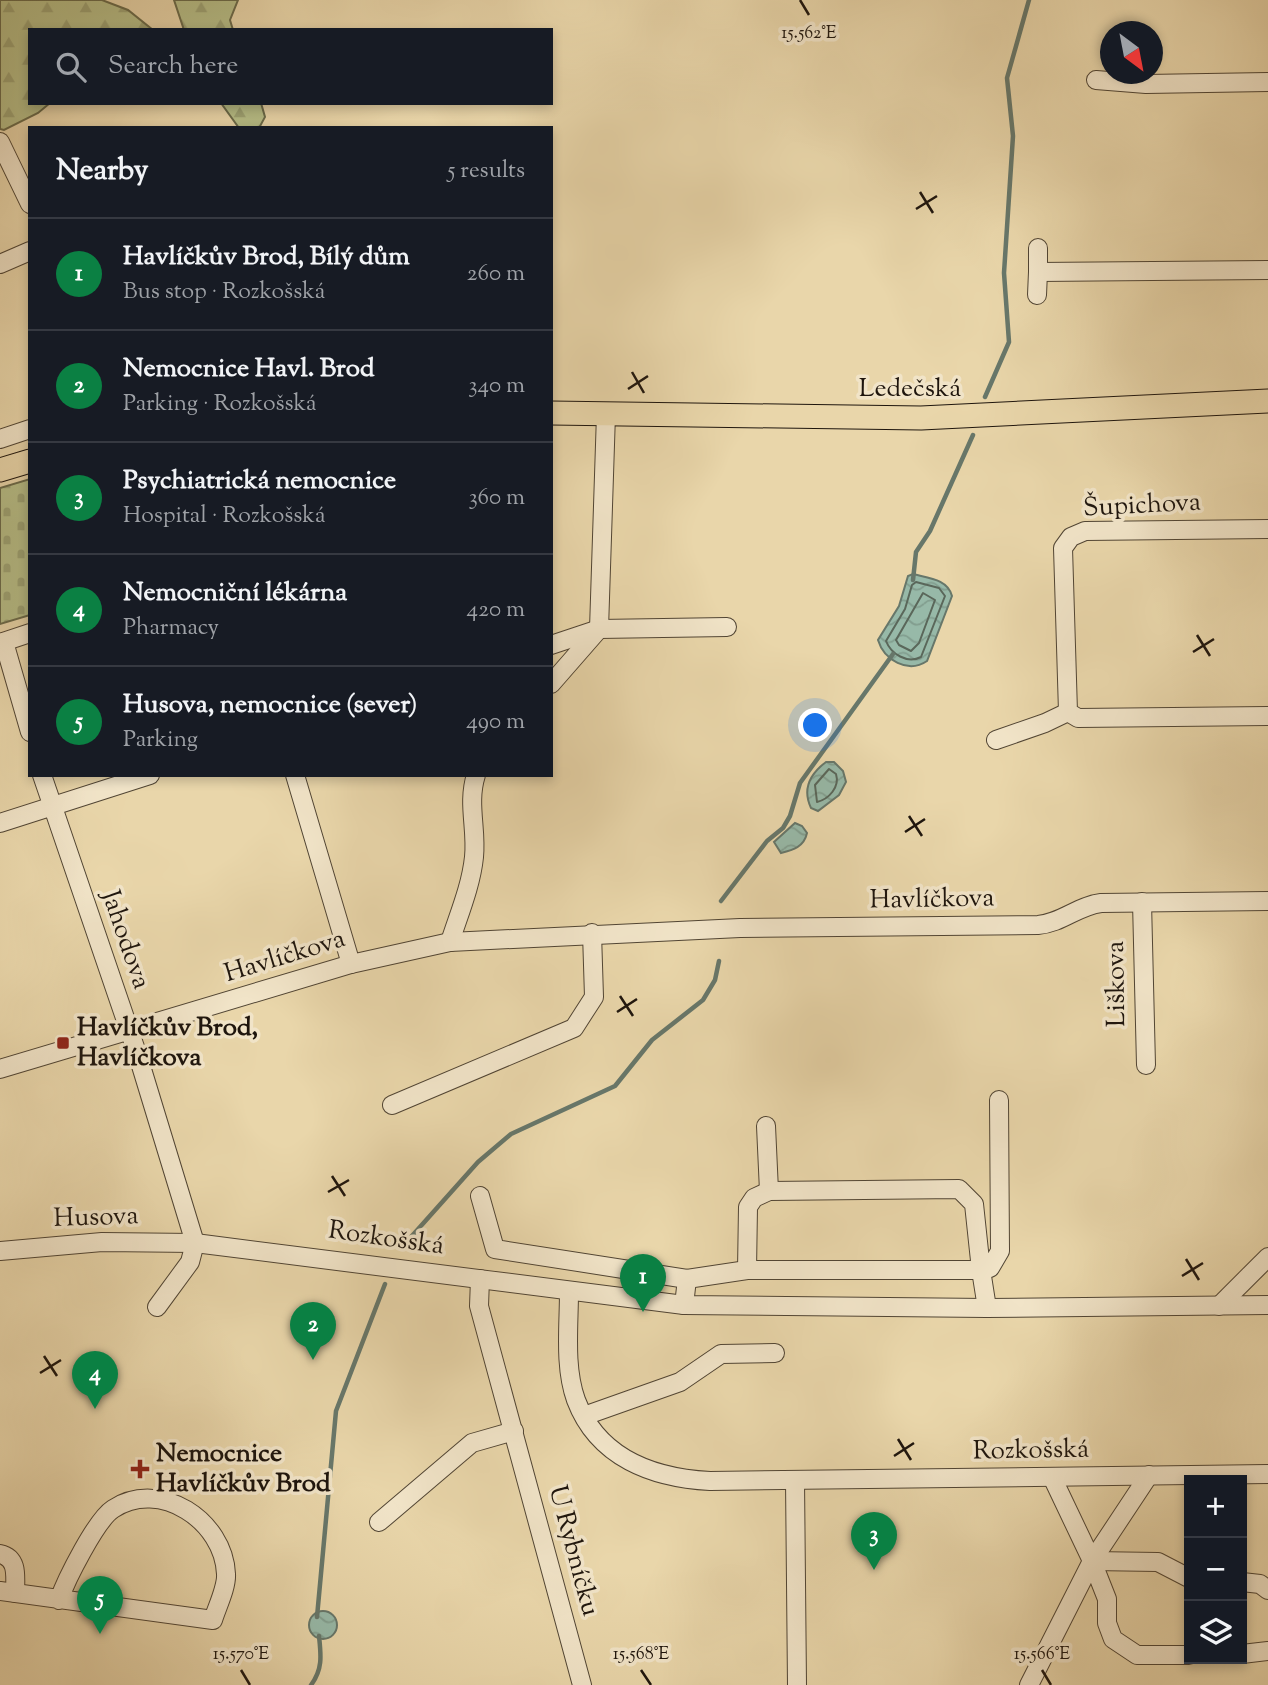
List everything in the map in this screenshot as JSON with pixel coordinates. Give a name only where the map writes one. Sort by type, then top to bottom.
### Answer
[{"type":"main road","name":"Ledečská","points":[[553,413],[921,418],[1268,401]]},
{"type":"main road","points":[[0,470],[28,462]]},
{"type":"street","points":[[1096,80],[1146,84],[1268,82]]},
{"type":"street","points":[[0,142],[28,200]]},
{"type":"street","points":[[1037,295],[1038,248]]},
{"type":"street","points":[[0,264],[28,252]]},
{"type":"street","points":[[1038,272],[1268,270]]},
{"type":"street","points":[[553,682],[598,629],[606,414]]},
{"type":"street","points":[[0,439],[28,430]]},
{"type":"street","name":"Šupichova","points":[[1068,712],[1063,548],[1071,537],[1085,531],[1268,529]]},
{"type":"street","points":[[553,644],[598,629],[727,626]]},
{"type":"street","points":[[28,635],[2,642],[28,726]]},
{"type":"street","points":[[996,740],[1068,712],[1078,718],[1268,716]]},
{"type":"street","name":"Jahodova","points":[[43,777],[195,1242]]},
{"type":"street","points":[[0,823],[144,777]]},
{"type":"street","points":[[296,777],[351,964]]},
{"type":"street","points":[[450,942],[469,884],[474,855],[470,798],[475,777]]},
{"type":"street","name":"Havlíčkova","points":[[0,1069],[351,964],[450,942],[592,933],[740,928],[1038,925],[1062,920],[1094,904],[1268,901]]},
{"type":"street","name":"Liškova","points":[[1142,902],[1146,1065]]},
{"type":"street","points":[[392,1105],[574,1028],[594,997],[592,933]]},
{"type":"street","points":[[480,1196],[495,1250],[687,1279],[747,1270],[981,1270],[996,1261],[1000,1251],[999,1100]]},
{"type":"street","points":[[766,1126],[769,1191]]},
{"type":"street","points":[[747,1270],[748,1207],[754,1198],[769,1191],[959,1189],[974,1204],[987,1308]]},
{"type":"street","name":"Husova","points":[[0,1251],[102,1241],[195,1242]]},
{"type":"street","points":[[157,1307],[190,1262],[195,1242]]},
{"type":"street","name":"Rozkošská","points":[[195,1242],[684,1305],[987,1308],[1268,1305]]},
{"type":"street","points":[[1219,1306],[1268,1257]]},
{"type":"street","name":"U Rybníčku","points":[[480,1279],[479,1307],[582,1685]]},
{"type":"street","points":[[684,1305],[687,1279]]},
{"type":"street","name":"Rozkošská","points":[[569,1292],[569,1363],[575,1398],[584,1416],[606,1444],[628,1462],[650,1473],[700,1480],[1268,1474]]},
{"type":"street","points":[[584,1416],[663,1389],[721,1354],[775,1353]]},
{"type":"street","points":[[379,1522],[472,1443],[514,1431]]},
{"type":"street","points":[[1029,1685],[1092,1561],[1149,1475]]},
{"type":"street","points":[[1052,1476],[1092,1561],[1107,1599],[1107,1623],[1119,1644],[1137,1655],[1184,1655]]},
{"type":"street","points":[[795,1480],[797,1685]]},
{"type":"street","points":[[0,1554],[9,1557],[14,1564],[7,1592],[59,1600],[213,1620],[227,1576],[216,1541],[203,1521],[169,1500],[133,1500],[111,1510],[68,1574],[59,1600]]},
{"type":"street","points":[[1092,1561],[1158,1562],[1184,1575]]},
{"type":"street","points":[[1247,1583],[1260,1584],[1268,1590]]},
{"type":"street","points":[[1247,1653],[1268,1651]]},
{"type":"green space","points":[[0,0],[102,0],[128,10],[150,28],[28,28],[28,105],[48,105],[38,113],[4,130],[0,129]]},
{"type":"green space","points":[[174,0],[238,0],[230,20],[232,28],[183,28]]},
{"type":"green space","points":[[222,105],[262,105],[265,117],[260,126],[238,126]]},
{"type":"green space","points":[[28,480],[28,616],[0,624],[0,488]]},
{"type":"water","points":[[913,574],[942,583],[952,596],[927,661],[912,666],[891,659],[878,640],[899,606],[908,576]]},
{"type":"water","points":[[826,762],[834,762],[843,771],[846,782],[839,795],[818,811],[811,808],[807,794],[809,782]]},
{"type":"water","points":[[795,823],[802,826],[807,833],[806,838],[797,847],[781,853],[774,842]]},
{"type":"water","points":[[323,1611],[333,1615],[337,1625],[333,1635],[323,1639],[313,1635],[309,1625],[313,1615]]},
{"type":"waterway","points":[[985,397],[1009,342],[1004,273],[1013,136],[1007,78],[1029,0]]},
{"type":"waterway","points":[[913,580],[916,552],[930,531],[973,435]]},
{"type":"waterway","points":[[721,901],[767,841],[783,828],[790,816],[800,783],[893,654]]},
{"type":"waterway","points":[[403,1246],[478,1162],[511,1134],[615,1086],[652,1040],[703,1000],[715,980],[719,961]]},
{"type":"waterway","points":[[317,1617],[336,1411],[385,1284]]},
{"type":"waterway","points":[[311,1685],[321,1656],[319,1636]]},
{"type":"place","name":"Havlíčkův Brod, Havlíčkova","points":[[63,1043]]},
{"type":"place","name":"Havlíčkův Brod, Bílý dům","points":[[643,1312]]},
{"type":"place","name":"Nemocnice Havl. Brod","points":[[313,1360]]},
{"type":"place","name":"Nemocniční lékárna","points":[[95,1409]]},
{"type":"place","name":"Nemocnice Havlíčkův Brod","points":[[140,1469]]},
{"type":"place","name":"Psychiatrická nemocnice","points":[[874,1570]]},
{"type":"place","name":"Husova, nemocnice (sever)","points":[[100,1634]]}]
